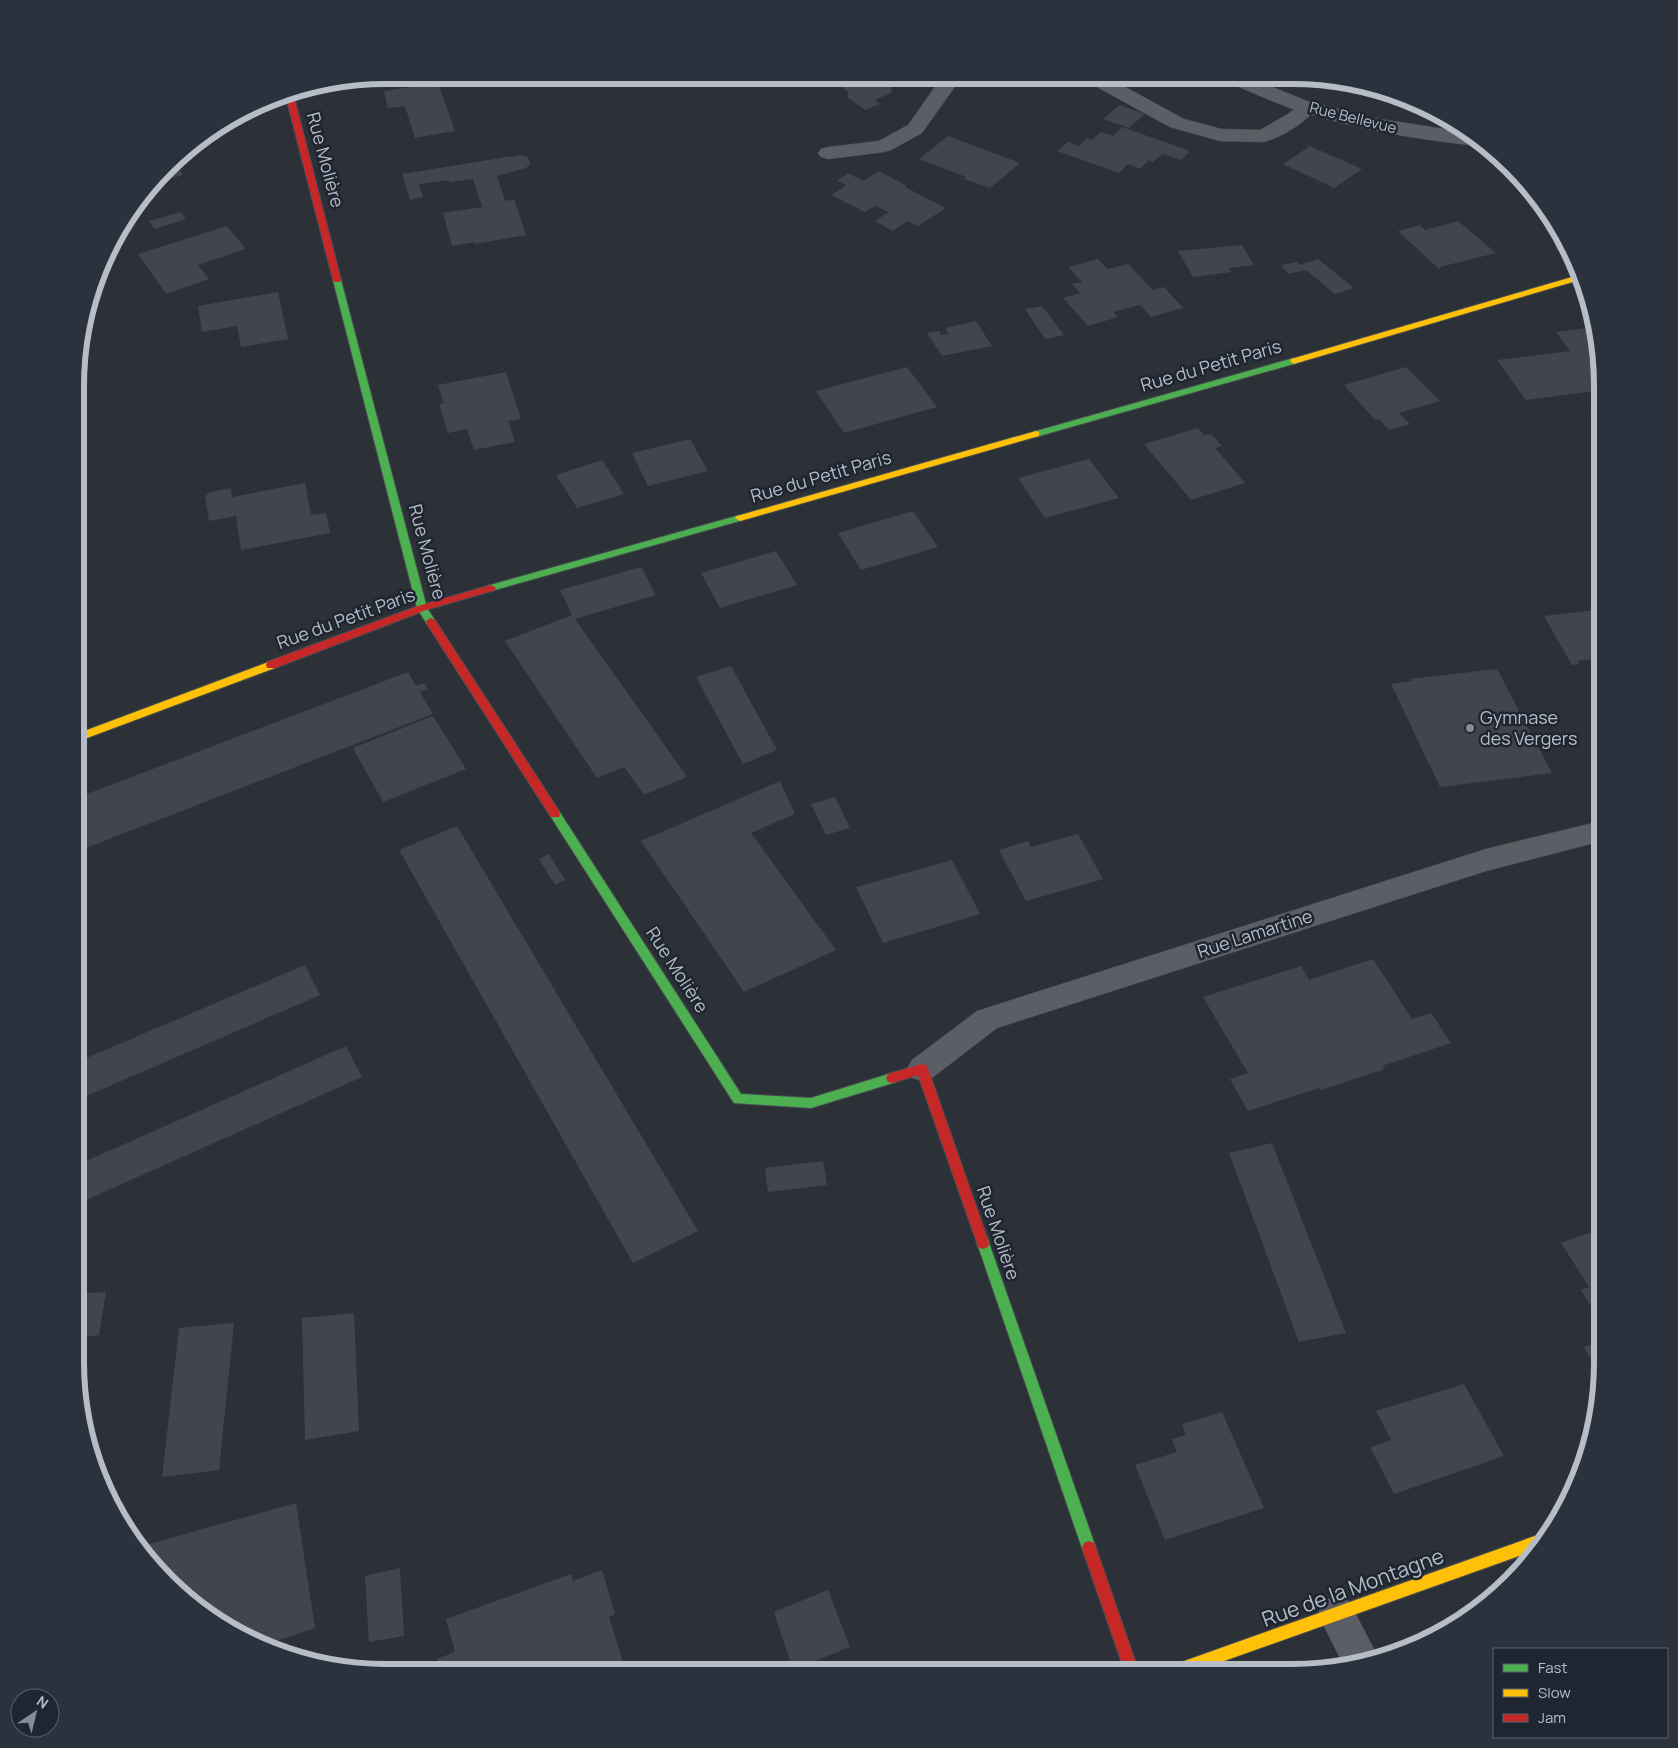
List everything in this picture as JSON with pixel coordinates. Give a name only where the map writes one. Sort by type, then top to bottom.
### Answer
[{"type":"street","points":[[828,153],[884,146],[915,129],[947,84]]},
{"type":"street","points":[[1106,84],[1177,123],[1220,135],[1264,136],[1295,118],[1308,107]]},
{"type":"street","name":"Rue Bellevue","points":[[1249,84],[1308,107],[1381,126],[1465,138]]},
{"type":"street","name":"Rue Molière","points":[[291,99],[422,608],[738,1099],[811,1102],[922,1069],[1129,1664]]},
{"type":"street","name":"Rue du Petit Paris","points":[[84,735],[422,608],[1417,326],[1574,279]]},
{"type":"street","name":"Rue Lamartine","points":[[922,1069],[987,1019],[1486,860],[1594,833]]},
{"type":"street","name":"Rue de la Montagne","points":[[1195,1664],[1534,1543]]},
{"type":"street","points":[[1336,1614],[1359,1656]]},
{"type":"building","points":[[438,84],[455,131],[415,138],[405,106],[388,108],[384,91]]},
{"type":"building","points":[[837,84],[886,84],[892,88],[891,93],[875,100],[880,104],[865,110],[847,97],[849,92]]},
{"type":"building","points":[[1120,105],[1145,114],[1129,128],[1103,119]]},
{"type":"building","points":[[1122,127],[1190,151],[1181,160],[1162,154],[1153,162],[1149,160],[1140,169],[1128,164],[1119,173],[1057,151],[1068,142],[1079,146],[1087,138],[1092,140],[1101,132],[1113,136]]},
{"type":"building","points":[[948,136],[1020,163],[990,188],[919,159]]},
{"type":"building","points":[[1310,146],[1362,169],[1334,188],[1283,164]]},
{"type":"building","points":[[520,155],[528,157],[530,164],[526,168],[497,176],[505,201],[514,199],[526,235],[475,244],[474,242],[452,246],[443,213],[482,207],[473,179],[419,184],[423,197],[410,200],[402,174]]},
{"type":"building","points":[[176,168],[178,168],[183,175],[165,180]]},
{"type":"building","points":[[879,171],[946,208],[918,226],[907,221],[893,231],[875,221],[889,212],[875,206],[865,212],[831,195],[847,185],[837,181],[848,173],[863,181]]},
{"type":"building","points":[[181,212],[186,219],[155,229],[149,221]]},
{"type":"building","points":[[1458,221],[1496,253],[1440,267],[1442,268],[1439,269],[1398,231],[1420,225],[1425,230]]},
{"type":"building","points":[[227,226],[246,249],[198,265],[209,279],[166,294],[138,254]]},
{"type":"building","points":[[1242,245],[1254,265],[1229,268],[1231,272],[1193,277],[1178,251]]},
{"type":"building","points":[[1098,259],[1108,269],[1128,264],[1153,290],[1164,287],[1183,308],[1151,317],[1140,305],[1113,312],[1118,317],[1088,326],[1063,298],[1080,293],[1072,284],[1082,282],[1068,267]]},
{"type":"building","points":[[1318,259],[1354,288],[1335,294],[1306,270],[1288,274],[1281,265],[1297,262],[1300,265]]},
{"type":"building","points":[[278,292],[288,339],[241,347],[237,326],[202,332],[198,306]]},
{"type":"building","points":[[1042,306],[1064,335],[1045,339],[1025,309]]},
{"type":"building","points":[[976,321],[992,346],[942,356],[927,333],[939,331],[941,335],[949,334],[945,328]]},
{"type":"building","points":[[1588,328],[1594,366],[1594,391],[1526,400],[1497,360],[1570,351],[1556,332]]},
{"type":"building","points":[[907,367],[937,407],[844,433],[816,391]]},
{"type":"building","points":[[1406,367],[1440,401],[1399,413],[1410,424],[1389,430],[1379,419],[1375,420],[1344,385]]},
{"type":"building","points":[[506,372],[521,419],[508,421],[515,442],[474,450],[467,429],[448,433],[439,404],[444,403],[438,385]]},
{"type":"building","points":[[1198,428],[1204,435],[1211,434],[1222,446],[1215,448],[1245,483],[1191,500],[1144,444]]},
{"type":"building","points":[[690,439],[708,471],[648,486],[632,453]]},
{"type":"building","points":[[1089,459],[1119,498],[1045,518],[1018,478]]},
{"type":"building","points":[[602,460],[624,494],[577,508],[556,475]]},
{"type":"building","points":[[305,483],[311,515],[326,513],[330,533],[241,550],[236,516],[209,521],[205,496],[211,492],[231,488],[232,497]]},
{"type":"building","points":[[913,511],[938,547],[861,570],[838,533]]},
{"type":"building","points":[[776,551],[797,585],[720,608],[701,573]]},
{"type":"building","points":[[641,567],[656,595],[575,619],[687,777],[644,795],[624,767],[597,778],[505,641],[572,615],[560,590]]},
{"type":"building","points":[[1594,610],[1594,659],[1577,661],[1579,664],[1572,665],[1544,616]]},
{"type":"building","points":[[731,666],[777,750],[743,764],[696,677]]},
{"type":"building","name":"Gymnase des Vergers","points":[[1497,669],[1552,773],[1440,787],[1391,684],[1412,681],[1410,679]]},
{"type":"building","points":[[408,672],[416,686],[424,683],[428,689],[420,692],[433,714],[84,849],[84,795]]},
{"type":"building","points":[[433,716],[466,769],[383,802],[353,748]]},
{"type":"building","points":[[780,781],[795,814],[751,833],[836,950],[744,992],[641,841]]},
{"type":"building","points":[[835,797],[850,828],[826,835],[811,804]]},
{"type":"building","points":[[457,826],[698,1231],[633,1263],[399,850]]},
{"type":"building","points":[[1078,834],[1103,879],[1026,901],[999,850],[1028,841],[1031,847]]},
{"type":"building","points":[[549,854],[565,880],[555,885],[539,859]]},
{"type":"building","points":[[952,860],[980,914],[883,943],[856,887]]},
{"type":"building","points":[[1373,959],[1412,1019],[1431,1013],[1451,1043],[1382,1066],[1385,1069],[1248,1111],[1230,1079],[1248,1073],[1203,997],[1301,966],[1309,980]]},
{"type":"building","points":[[305,965],[320,995],[84,1097],[84,1059]]},
{"type":"building","points":[[346,1046],[362,1077],[84,1201],[84,1162]]},
{"type":"building","points":[[1272,1143],[1346,1333],[1299,1342],[1229,1153]]},
{"type":"building","points":[[823,1161],[827,1185],[768,1192],[765,1168]]},
{"type":"building","points":[[1594,1231],[1594,1311],[1581,1290],[1589,1287],[1561,1243]]},
{"type":"building","points":[[106,1292],[99,1335],[84,1337],[84,1293]]},
{"type":"building","points":[[354,1313],[359,1431],[305,1440],[302,1318]]},
{"type":"building","points":[[234,1323],[219,1470],[162,1477],[179,1328]]},
{"type":"building","points":[[1594,1344],[1594,1365],[1584,1347]]},
{"type":"building","points":[[1464,1384],[1504,1456],[1394,1494],[1370,1447],[1391,1440],[1376,1411]]},
{"type":"building","points":[[1222,1412],[1264,1508],[1165,1540],[1135,1465],[1177,1452],[1172,1439],[1186,1435],[1182,1424]]},
{"type":"building","points":[[296,1503],[315,1628],[273,1642],[252,1633],[202,1602],[172,1576],[145,1545]]},
{"type":"building","points":[[400,1568],[404,1636],[369,1642],[365,1576]]},
{"type":"building","points":[[602,1570],[615,1614],[609,1617],[624,1664],[438,1664],[437,1659],[455,1652],[446,1619],[571,1574],[573,1581]]},
{"type":"building","points":[[828,1590],[850,1647],[808,1664],[791,1664],[774,1612]]},
{"type":"traffic: fast","points":[[337,280],[422,608],[431,622]]},
{"type":"traffic: fast","points":[[1036,434],[1294,361]]},
{"type":"traffic: fast","points":[[491,588],[740,518]]},
{"type":"traffic: fast","points":[[555,814],[738,1099],[811,1103],[892,1078]]},
{"type":"traffic: fast","points":[[983,1243],[1089,1548]]},
{"type":"traffic: slow","points":[[1294,361],[1574,279]]},
{"type":"traffic: slow","points":[[740,518],[1036,434]]},
{"type":"traffic: slow","points":[[84,735],[271,665]]},
{"type":"traffic: slow","points":[[1195,1664],[1534,1543]]},
{"type":"traffic: jam","points":[[291,99],[337,280]]},
{"type":"traffic: jam","points":[[271,665],[422,608],[491,588]]},
{"type":"traffic: jam","points":[[431,622],[555,814]]},
{"type":"traffic: jam","points":[[892,1078],[922,1069],[983,1243]]},
{"type":"traffic: jam","points":[[1089,1548],[1129,1664]]},
{"type":"place","name":"Gymnase des Vergers","points":[[1470,728]]}]
